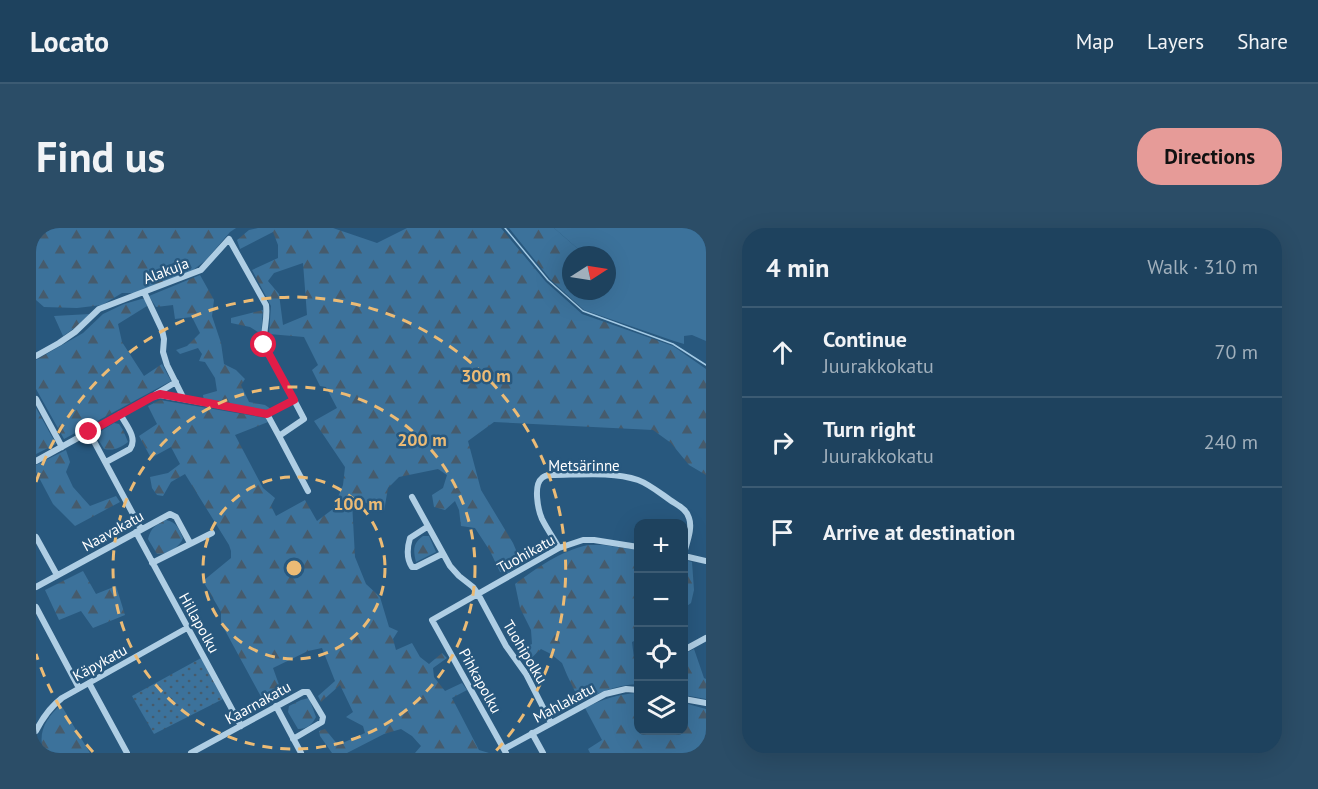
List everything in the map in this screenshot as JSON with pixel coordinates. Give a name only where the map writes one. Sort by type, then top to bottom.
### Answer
[{"type":"street","name":"Alakuja","points":[[36,356],[75,332],[99,309],[201,270],[229,239],[266,306],[264,345],[294,400]]},
{"type":"street","points":[[144,292],[162,330],[167,365],[184,399]]},
{"type":"street","points":[[36,461],[176,382]]},
{"type":"street","points":[[152,397],[160,394],[267,414],[294,400],[304,419],[279,436]]},
{"type":"street","points":[[36,399],[62,447]]},
{"type":"street","points":[[106,462],[133,446],[133,438],[120,414]]},
{"type":"street","points":[[267,414],[308,491]]},
{"type":"street","name":"Hillapolku","points":[[89,432],[106,462],[152,563],[241,726]]},
{"type":"street","name":"Metsärinne","points":[[559,548],[542,518],[538,501],[537,485],[543,476],[598,475],[639,481],[688,514],[690,525],[688,535]]},
{"type":"street","name":"Tuohipolku","points":[[412,497],[450,566],[478,594],[506,646],[526,674],[551,723]]},
{"type":"street","name":"Naavakatu","points":[[36,587],[167,515],[176,517],[190,543]]},
{"type":"street","points":[[427,527],[410,538],[409,562],[412,567],[416,567],[442,554]]},
{"type":"street","points":[[152,563],[212,533]]},
{"type":"street","points":[[36,537],[57,576]]},
{"type":"street","name":"Tuohikatu","points":[[432,620],[559,548],[583,540],[634,546]]},
{"type":"street","points":[[688,556],[706,561]]},
{"type":"street","points":[[36,607],[80,688]]},
{"type":"street","name":"Pihkapolku","points":[[432,620],[505,751]]},
{"type":"street","name":"Käpykatu","points":[[36,730],[53,705],[188,628]]},
{"type":"street","points":[[688,648],[706,638]]},
{"type":"street","points":[[89,683],[126,753]]},
{"type":"street","name":"Mahlakatu","points":[[505,751],[605,694],[634,690]]},
{"type":"street","name":"Kaarnakatu","points":[[191,753],[276,706],[303,692],[308,692],[323,717],[323,721],[293,739]]},
{"type":"street","points":[[688,700],[706,703]]},
{"type":"street","points":[[276,706],[301,753]]},
{"type":"street","points":[[532,734],[543,753]]},
{"type":"green space","points":[[36,228],[236,228],[206,260],[188,274],[136,293],[122,293],[102,305],[77,308],[44,307],[36,300]]},
{"type":"green space","points":[[258,228],[333,228],[377,243],[407,228],[501,228],[546,282],[562,296],[562,300],[566,300],[582,314],[673,346],[706,369],[706,475],[689,465],[671,443],[653,430],[494,422],[468,441],[481,490],[513,543],[522,564],[508,573],[500,572],[475,528],[461,526],[455,501],[445,510],[434,507],[432,495],[443,488],[447,475],[438,469],[399,477],[388,488],[384,511],[362,501],[352,502],[355,557],[366,584],[380,597],[389,627],[398,631],[393,639],[396,650],[412,643],[420,657],[429,664],[442,653],[447,658],[433,668],[434,677],[445,691],[462,683],[467,690],[452,698],[479,750],[489,753],[415,753],[421,746],[401,729],[384,734],[347,753],[332,753],[319,731],[325,729],[338,745],[365,733],[363,726],[346,717],[353,712],[340,685],[321,702],[318,696],[335,681],[322,648],[308,651],[273,668],[282,693],[265,704],[221,623],[221,612],[203,581],[231,558],[229,545],[185,474],[171,482],[163,496],[157,495],[152,488],[150,477],[168,473],[180,464],[171,447],[151,458],[139,436],[157,424],[148,406],[160,400],[266,418],[268,422],[235,435],[263,488],[275,498],[271,506],[276,516],[305,500],[317,521],[333,509],[343,485],[345,467],[314,421],[337,408],[326,387],[320,386],[312,370],[318,365],[304,337],[269,334],[271,306],[252,270],[278,258],[278,245],[273,232],[240,249],[237,240],[249,230]],"holes":[[[303,263],[307,315],[283,325],[279,294],[268,281],[274,273]]]},
{"type":"green space","points":[[509,228],[554,228],[575,246],[562,246],[562,290],[550,279]]},
{"type":"green space","points":[[554,228],[706,228],[706,341],[692,335],[684,336],[684,344],[584,310],[573,300],[616,300],[616,246],[575,246]]},
{"type":"green space","points":[[200,275],[214,300],[212,316],[221,343],[224,364],[236,370],[245,379],[241,385],[249,402],[265,405],[271,409],[204,401],[203,395],[217,391],[215,378],[205,362],[199,361],[202,354],[198,348],[180,354],[176,350],[187,346],[200,333],[192,317],[175,319],[173,305],[156,307],[149,296]]},
{"type":"green space","points":[[145,298],[147,306],[118,324],[122,342],[144,376],[162,364],[171,381],[64,439],[36,389],[36,360],[83,333],[103,314],[124,304]]},
{"type":"green space","points":[[263,310],[261,334],[250,327],[231,323],[231,318]]},
{"type":"green space","points":[[90,314],[63,336],[54,316]]},
{"type":"green space","points":[[36,408],[56,444],[36,454]]},
{"type":"green space","points":[[114,423],[119,424],[128,442],[111,450],[104,449],[98,439],[98,433]]},
{"type":"green space","points":[[66,450],[70,462],[66,472],[73,487],[90,506],[116,496],[120,502],[75,526],[53,504],[36,472],[36,465]]},
{"type":"green space","points":[[166,520],[175,524],[183,538],[173,550],[157,554],[148,539],[154,527]]},
{"type":"green space","points":[[423,536],[429,536],[436,552],[416,562],[415,547],[417,541]]},
{"type":"green space","points":[[603,545],[634,549],[634,641],[632,642],[634,684],[615,688],[580,702],[562,663],[551,654],[541,649],[527,662],[521,649],[532,644],[531,630],[520,608],[515,584],[540,566],[578,548]]},
{"type":"green space","points":[[688,561],[692,562],[694,590],[691,603],[688,605]]},
{"type":"green space","points":[[83,571],[96,594],[116,586],[125,615],[93,628],[81,611],[59,620],[45,590]]},
{"type":"green space","points":[[694,649],[706,679],[706,699],[688,696],[688,652]]},
{"type":"green space","points":[[201,658],[223,699],[154,734],[132,696]]},
{"type":"green space","points":[[634,693],[634,735],[688,735],[688,704],[706,709],[706,753],[590,753],[588,749],[602,740],[585,708],[624,694]]},
{"type":"green space","points":[[309,698],[316,717],[309,726],[298,729],[288,712],[289,706]]},
{"type":"green space","points":[[61,705],[90,753],[45,753],[42,746],[44,727]]},
{"type":"waterway","points":[[505,228],[548,280],[583,311],[673,344],[706,365]]},
{"type":"route","points":[[89,432],[160,394],[267,414],[273,412],[294,400],[264,345]]}]
